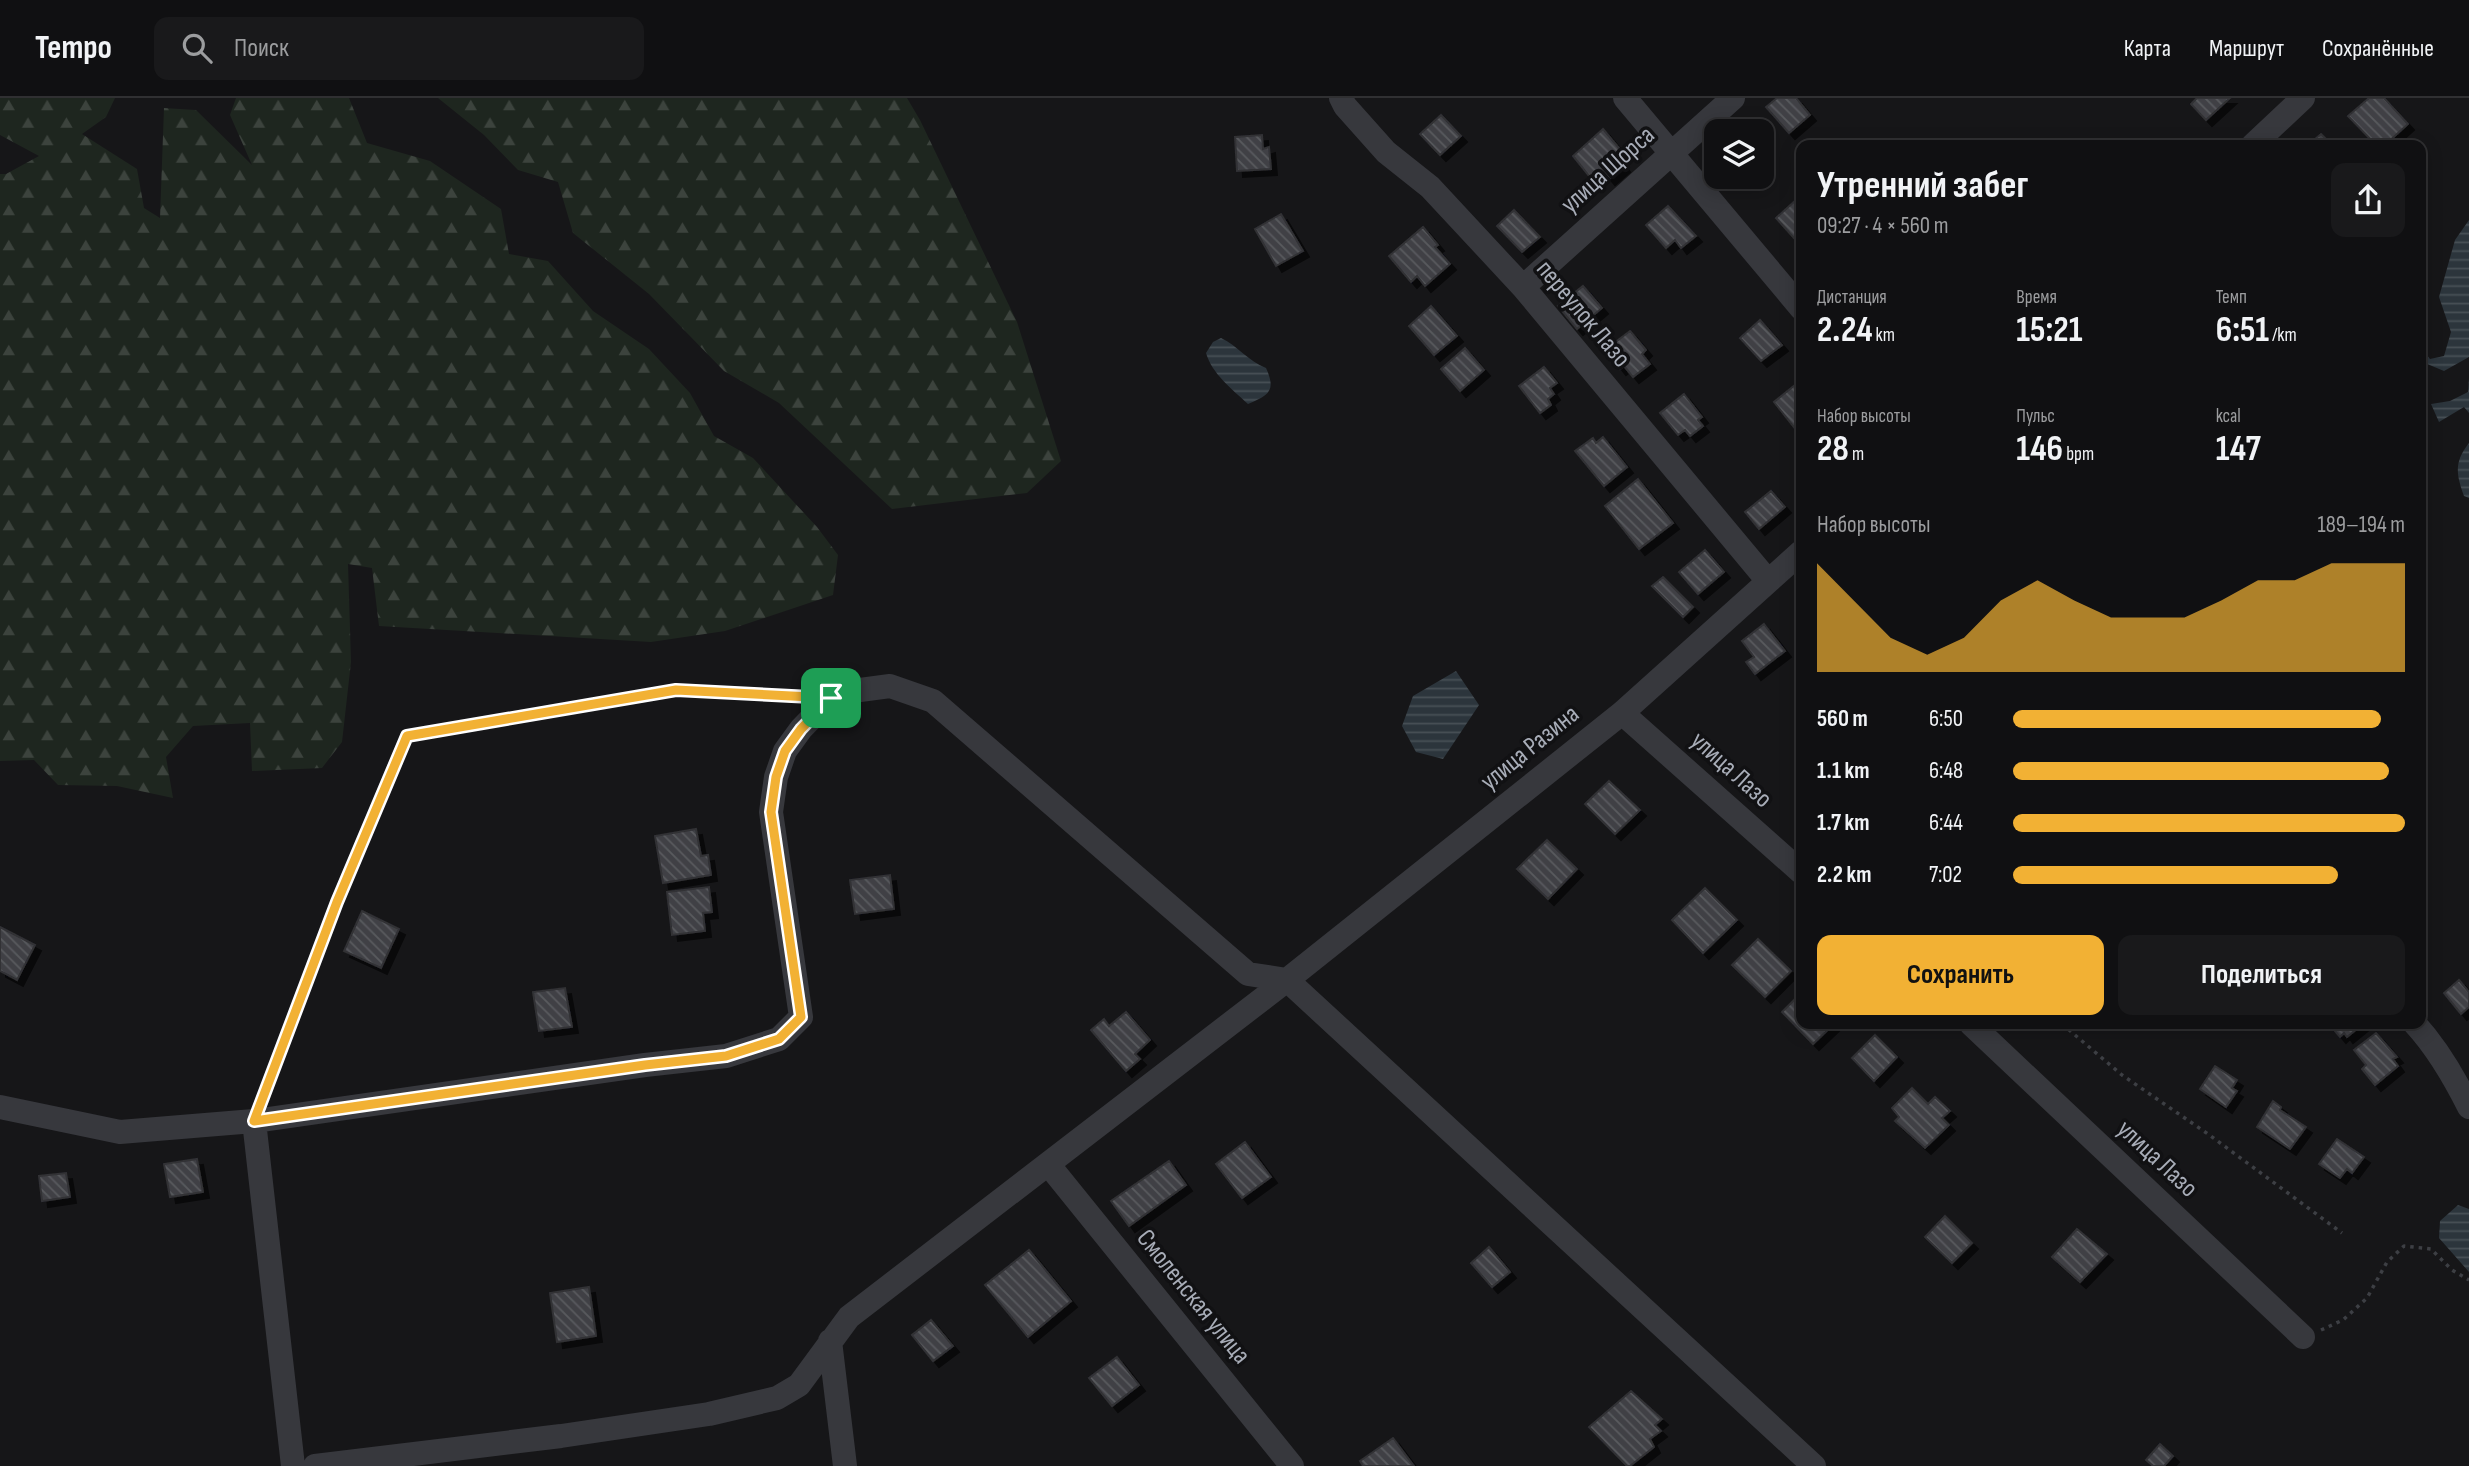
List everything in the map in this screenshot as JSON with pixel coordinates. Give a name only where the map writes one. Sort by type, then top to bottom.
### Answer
[{"type":"street","name":"переулок Лазо","points":[[1341,98],[1386,152],[1430,187],[1523,287],[1768,581]]},
{"type":"street","points":[[1625,98],[1796,302]]},
{"type":"street","name":"улица Щорса","points":[[1523,287],[1733,98]]},
{"type":"street","points":[[2258,140],[2297,100]]},
{"type":"street","name":"улица Разина","points":[[315,1466],[561,1436],[709,1414],[777,1398],[799,1385],[849,1317],[1287,980],[1622,713],[1796,556]]},
{"type":"street","points":[[0,1107],[120,1132],[254,1121],[645,1065],[726,1056],[779,1039],[801,1017],[771,812],[776,777],[785,751],[801,729],[831,698],[890,686],[933,701],[1248,974],[1287,980],[1814,1466]]},
{"type":"street","name":"улица Лазо","points":[[1622,713],[1796,868]]},
{"type":"street","name":"улица Лазо","points":[[1976,1029],[2303,1337]]},
{"type":"street","points":[[2419,1029],[2446,1064],[2469,1107]]},
{"type":"street","points":[[254,1121],[293,1466]]},
{"type":"street","name":"Смоленская улица","points":[[1048,1164],[1292,1466]]},
{"type":"street","points":[[830,1341],[845,1466]]},
{"type":"lane","points":[[254,1121],[337,902],[407,736],[676,690],[831,698]]},
{"type":"path","points":[[2068,1029],[2122,1075],[2208,1134],[2342,1233]]},
{"type":"path","points":[[2303,1337],[2343,1320],[2367,1298],[2387,1262],[2404,1246],[2431,1249],[2452,1270],[2469,1280]]},
{"type":"green space","points":[[0,98],[115,98],[106,117],[82,134],[137,169],[144,208],[160,218],[164,108],[196,110],[252,165],[230,115],[236,98],[349,98],[367,143],[430,161],[501,209],[509,254],[548,261],[593,311],[649,349],[690,393],[714,436],[753,458],[817,527],[838,555],[833,595],[725,631],[651,642],[379,626],[372,568],[348,564],[351,662],[342,742],[322,768],[252,771],[250,723],[193,726],[166,757],[173,798],[117,786],[58,785],[34,760],[0,761],[0,174],[6,174],[39,156],[0,135]]},
{"type":"green space","points":[[438,98],[907,98],[1017,322],[1061,461],[1027,493],[892,509],[779,403],[724,371],[649,294],[573,233],[558,182],[518,170],[484,135]]},
{"type":"shaded area","points":[[2469,220],[2469,357],[2444,371],[2426,364],[2426,354],[2430,359],[2444,356],[2451,332],[2439,297],[2455,240]]},
{"type":"shaded area","points":[[1221,338],[1266,368],[1270,387],[1262,398],[1248,404],[1229,387],[1209,361],[1206,353],[1213,342]]},
{"type":"shaded area","points":[[2469,378],[2469,413],[2464,407],[2439,422],[2431,404],[2450,401],[2468,392]]},
{"type":"shaded area","points":[[2469,443],[2469,498],[2464,496],[2458,468]]},
{"type":"shaded area","points":[[1456,671],[1479,705],[1443,759],[1416,752],[1402,726],[1413,696]]},
{"type":"shaded area","points":[[2458,1205],[2469,1209],[2469,1272],[2439,1238],[2440,1221]]},
{"type":"building","points":[[1777,98],[1796,98],[1810,115],[1789,133],[1766,107]]},
{"type":"building","points":[[2197,98],[2230,98],[2206,120],[2191,104]]},
{"type":"building","points":[[2369,98],[2384,98],[2408,124],[2390,140],[2371,140],[2348,116]]},
{"type":"building","points":[[1441,115],[1461,136],[1440,155],[1420,134]]},
{"type":"building","points":[[1603,129],[1624,154],[1618,158],[1624,166],[1609,179],[1604,173],[1594,182],[1573,156]]},
{"type":"building","points":[[2321,134],[2327,140],[2314,140]]},
{"type":"building","points":[[1262,135],[1263,149],[1269,147],[1271,169],[1237,171],[1235,137]]},
{"type":"building","points":[[1796,200],[1796,240],[1776,218]]},
{"type":"building","points":[[1668,206],[1696,236],[1681,248],[1675,240],[1666,248],[1646,225]]},
{"type":"building","points":[[1514,210],[1540,237],[1522,252],[1497,226]]},
{"type":"building","points":[[1281,214],[1303,251],[1276,266],[1255,229]]},
{"type":"building","points":[[1423,227],[1450,264],[1425,286],[1417,276],[1411,282],[1389,256]]},
{"type":"building","points":[[1583,286],[1602,308],[1577,329],[1558,306]]},
{"type":"building","points":[[1431,306],[1457,336],[1434,355],[1409,326]]},
{"type":"building","points":[[1760,320],[1782,345],[1761,361],[1740,338]]},
{"type":"building","points":[[1630,331],[1646,350],[1642,354],[1650,364],[1633,377],[1624,366],[1620,369],[1605,350]]},
{"type":"building","points":[[1465,348],[1484,370],[1460,391],[1441,369]]},
{"type":"building","points":[[1544,367],[1557,383],[1550,388],[1554,394],[1548,399],[1551,405],[1540,413],[1519,386]]},
{"type":"building","points":[[1796,384],[1796,430],[1774,402]]},
{"type":"building","points":[[1684,394],[1702,417],[1698,420],[1703,426],[1690,436],[1685,430],[1678,435],[1660,413]]},
{"type":"building","points":[[1603,437],[1627,467],[1604,486],[1575,451],[1593,438],[1596,443]]},
{"type":"building","points":[[1638,479],[1673,523],[1639,549],[1605,506]]},
{"type":"building","points":[[1771,491],[1785,507],[1759,529],[1745,512]]},
{"type":"building","points":[[1705,550],[1724,572],[1698,594],[1679,572]]},
{"type":"building","points":[[1663,577],[1693,607],[1683,617],[1652,586]]},
{"type":"building","points":[[1764,624],[1785,651],[1755,674],[1746,662],[1754,657],[1742,641]]},
{"type":"building","points":[[1609,781],[1640,810],[1615,834],[1585,804]]},
{"type":"building","points":[[696,829],[701,856],[708,855],[711,875],[663,883],[655,836]]},
{"type":"building","points":[[1547,840],[1577,869],[1548,899],[1517,869]]},
{"type":"building","points":[[890,875],[894,909],[855,914],[850,880]]},
{"type":"building","points":[[709,887],[712,912],[703,913],[705,931],[672,935],[667,892]]},
{"type":"building","points":[[1705,888],[1737,920],[1703,953],[1672,920]]},
{"type":"building","points":[[362,911],[399,929],[381,968],[344,951]]},
{"type":"building","points":[[0,927],[35,945],[17,980],[0,971]]},
{"type":"building","points":[[1758,939],[1791,971],[1765,997],[1732,965]]},
{"type":"building","points":[[2459,980],[2469,992],[2469,1007],[2461,1014],[2444,993]]},
{"type":"building","points":[[565,988],[572,1027],[539,1031],[533,992]]},
{"type":"building","points":[[1796,998],[1796,1026],[1782,1012]]},
{"type":"building","points":[[1126,1012],[1150,1040],[1135,1054],[1140,1059],[1126,1071],[1091,1030],[1104,1019],[1109,1026]]},
{"type":"building","points":[[1798,1029],[1829,1029],[1813,1044]]},
{"type":"building","points":[[2333,1029],[2357,1029],[2347,1037],[2344,1033],[2340,1037]]},
{"type":"building","points":[[2376,1033],[2397,1057],[2393,1059],[2398,1066],[2375,1085],[2362,1069],[2366,1065],[2354,1050]]},
{"type":"building","points":[[1875,1035],[1897,1057],[1874,1081],[1852,1058]]},
{"type":"building","points":[[2215,1066],[2237,1080],[2232,1088],[2237,1091],[2226,1107],[2200,1089]]},
{"type":"building","points":[[1912,1088],[1928,1104],[1935,1097],[1950,1111],[1942,1118],[1949,1125],[1925,1148],[1895,1121],[1899,1117],[1892,1108]]},
{"type":"building","points":[[2273,1101],[2281,1107],[2280,1110],[2306,1127],[2290,1149],[2257,1127]]},
{"type":"building","points":[[2337,1139],[2364,1157],[2352,1173],[2347,1169],[2340,1178],[2319,1164]]},
{"type":"building","points":[[1245,1142],[1271,1177],[1242,1198],[1216,1164]]},
{"type":"building","points":[[197,1159],[203,1192],[170,1197],[164,1164]]},
{"type":"building","points":[[1169,1161],[1186,1185],[1129,1226],[1111,1201]]},
{"type":"building","points":[[66,1173],[70,1197],[42,1201],[39,1176]]},
{"type":"building","points":[[1945,1216],[1972,1243],[1952,1263],[1925,1237]]},
{"type":"building","points":[[2077,1229],[2107,1254],[2080,1282],[2052,1257]]},
{"type":"building","points":[[1489,1247],[1510,1272],[1492,1287],[1471,1263]]},
{"type":"building","points":[[1029,1250],[1071,1301],[1028,1337],[985,1285]]},
{"type":"building","points":[[589,1287],[596,1336],[557,1342],[550,1293]]},
{"type":"building","points":[[931,1320],[953,1346],[933,1361],[912,1335]]},
{"type":"building","points":[[1117,1357],[1139,1385],[1112,1406],[1089,1378]]},
{"type":"building","points":[[1631,1391],[1662,1419],[1655,1425],[1661,1431],[1650,1439],[1654,1447],[1627,1466],[1589,1427]]},
{"type":"building","points":[[1393,1438],[1414,1466],[1363,1466],[1360,1461]]},
{"type":"building","points":[[2160,1444],[2173,1456],[2164,1466],[2153,1466],[2146,1460]]},
{"type":"route","points":[[676,690],[831,698],[801,729],[785,751],[776,777],[771,812],[801,1017],[779,1039],[726,1056],[645,1065],[254,1121],[337,902],[407,736],[676,690]]}]
